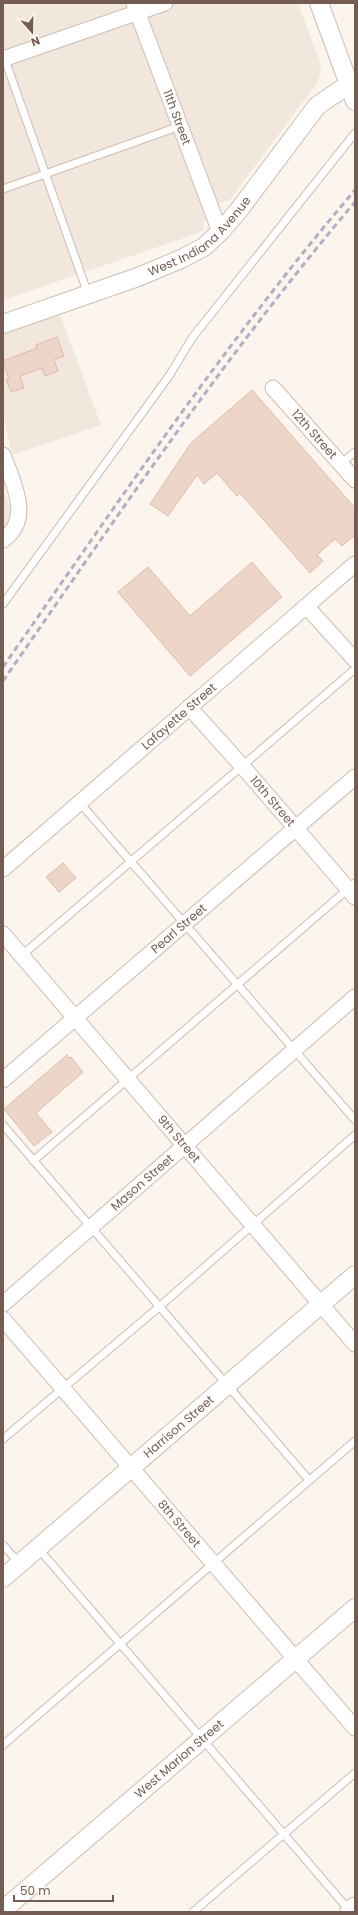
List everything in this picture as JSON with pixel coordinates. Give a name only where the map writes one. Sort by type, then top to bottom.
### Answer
[{"type":"main road","points":[[351,1912],[355,1908]]},
{"type":"street","points":[[4,57],[136,8],[165,3]]},
{"type":"street","points":[[319,3],[355,101]]},
{"type":"street","name":"11th Street","points":[[136,8],[220,232]]},
{"type":"street","name":"West Indiana Avenue","points":[[3,324],[181,259],[204,247],[220,232],[317,106],[349,84]]},
{"type":"street","name":"12th Street","points":[[273,388],[355,480]]},
{"type":"street","points":[[3,455],[17,497],[19,513],[17,527],[10,536],[3,540]]},
{"type":"street","name":"Lafayette Street","points":[[3,870],[355,564]]},
{"type":"street","points":[[306,606],[355,660]]},
{"type":"street","name":"10th Street","points":[[189,707],[353,890]]},
{"type":"street","name":"Pearl Street","points":[[3,1080],[76,1019],[355,777]]},
{"type":"street","name":"9th Street","points":[[3,934],[355,1344]]},
{"type":"street","name":"Mason Street","points":[[3,1304],[90,1226],[355,998]]},
{"type":"street","name":"Harrison Street","points":[[3,1578],[228,1386],[355,1275]]},
{"type":"street","name":"8th Street","points":[[3,1319],[355,1728]]},
{"type":"street","name":"West Marion Street","points":[[8,1906],[355,1608]]},
{"type":"lane","points":[[4,57],[88,294]]},
{"type":"lane","points":[[3,189],[46,175],[180,126]]},
{"type":"lane","points":[[3,604],[169,376],[192,338],[355,133]]},
{"type":"lane","points":[[340,464],[355,452]]},
{"type":"lane","points":[[21,956],[355,669]]},
{"type":"lane","points":[[80,803],[355,1120]]},
{"type":"lane","points":[[33,1160],[238,984],[353,890]]},
{"type":"lane","points":[[3,1125],[309,1480]]},
{"type":"lane","points":[[3,1439],[159,1307],[355,1135]]},
{"type":"lane","points":[[3,1745],[355,1441]]},
{"type":"lane","points":[[3,1545],[19,1564]]},
{"type":"lane","points":[[38,1548],[351,1912]]},
{"type":"lane","points":[[193,1912],[355,1773]]},
{"type":"shaded area","points":[[3,3],[298,3],[319,60],[321,70],[317,83],[229,201],[221,202],[204,222],[203,230],[193,235],[3,300]]},
{"type":"shaded area","points":[[60,314],[101,425],[12,455],[3,415],[3,334]]},
{"type":"shaded area","points":[[3,487],[10,507],[11,517],[7,527],[3,530]]},
{"type":"building","points":[[57,337],[64,356],[54,360],[58,371],[45,376],[42,368],[20,376],[24,388],[11,392],[6,379],[9,379],[3,361],[37,348],[36,345]]},
{"type":"building","points":[[252,390],[355,508],[355,535],[342,546],[335,539],[317,555],[323,561],[310,573],[240,493],[237,496],[217,473],[204,484],[197,475],[168,516],[150,504],[191,443]]},
{"type":"building","points":[[252,562],[282,597],[190,676],[118,592],[148,567],[190,616]]},
{"type":"building","points":[[63,863],[76,878],[59,892],[46,877]]},
{"type":"building","points":[[67,1055],[70,1058],[71,1057],[83,1072],[36,1113],[52,1132],[34,1146],[4,1109]]},
{"type":"railway","points":[[3,667],[130,484],[217,364],[262,305],[355,190]]},
{"type":"railway","points":[[3,681],[130,498],[217,377],[308,259],[355,202]]}]
